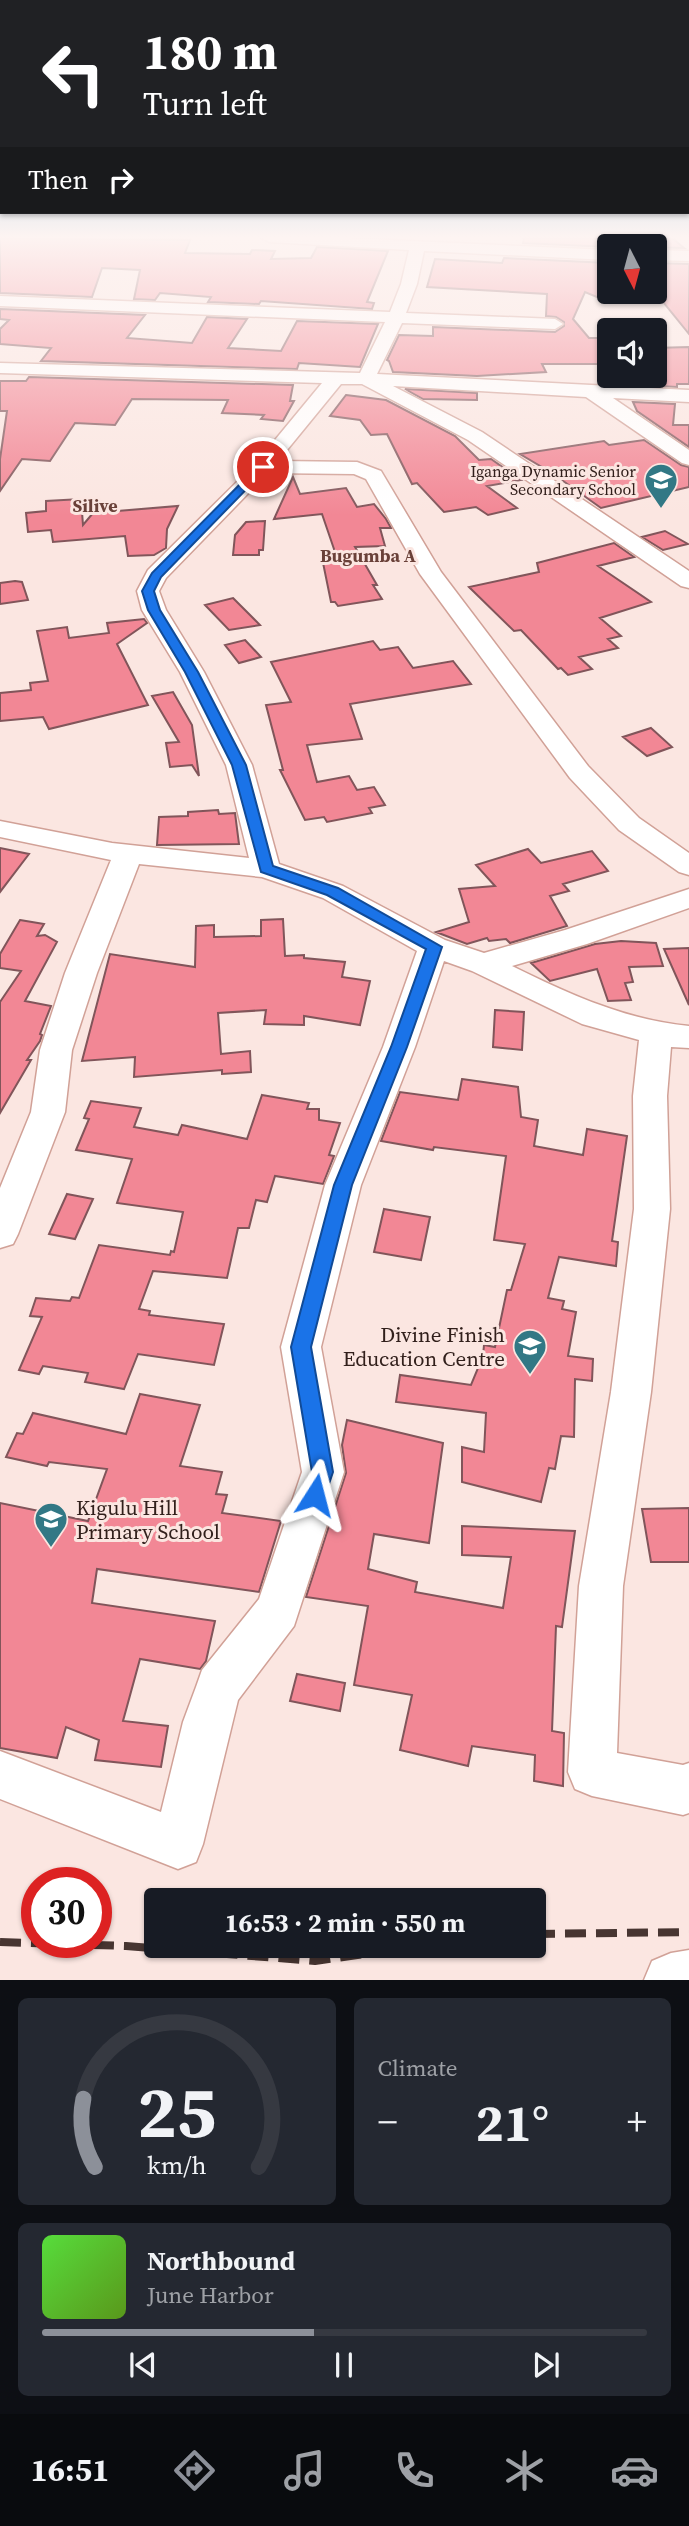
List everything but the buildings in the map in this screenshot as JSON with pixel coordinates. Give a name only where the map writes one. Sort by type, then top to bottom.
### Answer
[{"type":"street","points":[[366,379],[390,330]]},
{"type":"street","points":[[0,368],[366,379],[689,396]]},
{"type":"street","points":[[366,379],[475,436],[689,580]]},
{"type":"street","points":[[267,869],[239,765],[192,672],[154,610],[148,591],[156,575],[263,467],[334,380]]},
{"type":"street","points":[[591,392],[689,459]]},
{"type":"street","points":[[263,467],[357,468],[374,475],[431,574],[579,772],[629,824],[689,866]]},
{"type":"street","points":[[0,829],[128,855],[267,869],[333,892],[434,947],[483,964],[593,1016],[673,1035],[650,1096],[652,1209],[631,1392],[601,1586],[592,1772],[684,1790],[689,1788]]},
{"type":"street","points":[[0,1234],[48,1112],[56,1051],[81,973],[128,855]]},
{"type":"street","points":[[483,964],[576,937],[689,898]]},
{"type":"street","points":[[0,1775],[178,1844],[207,1722],[219,1687],[278,1611],[323,1472],[301,1347],[343,1185],[399,1047],[434,947]]},
{"type":"street","points":[[671,1980],[689,1977]]},
{"type":"railway","points":[[546,1934],[689,1932]]},
{"type":"railway","points":[[0,1942],[144,1947]]},
{"type":"railway","points":[[277,1958],[315,1961],[336,1958]]},
{"type":"place","name":"Iganga Dynamic Senior Secondary School","points":[[661,510]]},
{"type":"place","name":"Divine Finish Education Centre","points":[[530,1376]]},
{"type":"place","name":"Kigulu Hill Primary School","points":[[51,1549]]},
{"type":"district","name":"Silive","points":[[95,505]]},
{"type":"district","name":"Bugumba A","points":[[368,555]]},
{"type":"route","points":[[263,467],[156,575],[148,591],[154,610],[192,672],[239,765],[267,869],[333,892],[434,947],[399,1047],[343,1185],[301,1347],[323,1472],[315,1495]]}]
